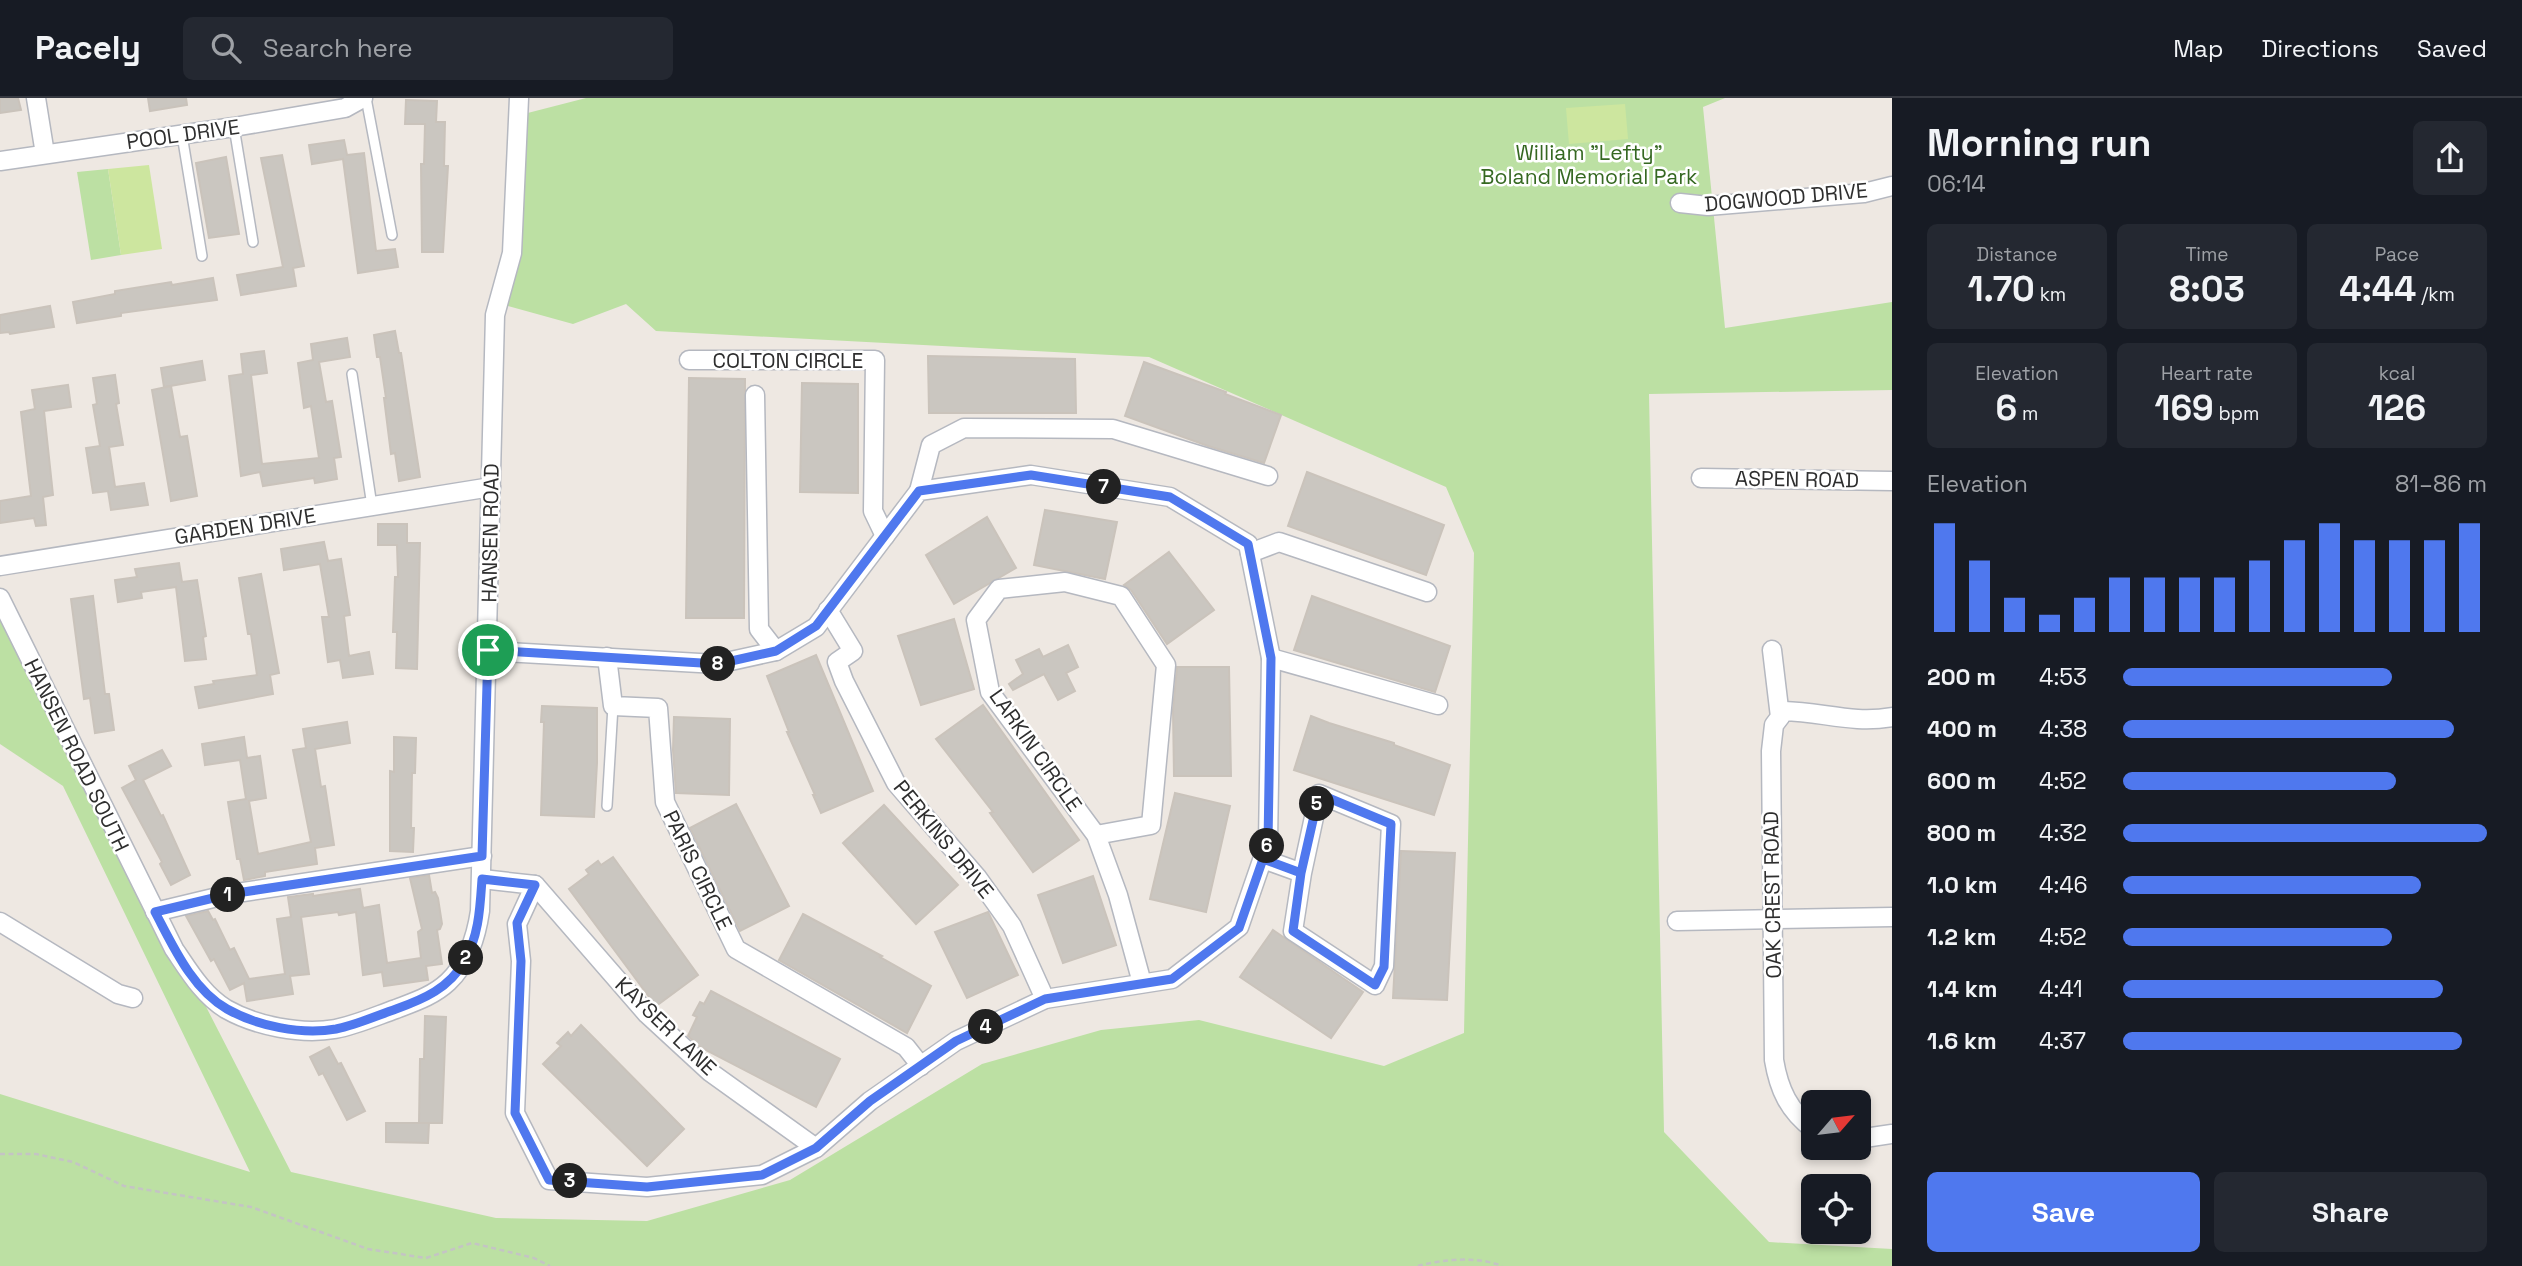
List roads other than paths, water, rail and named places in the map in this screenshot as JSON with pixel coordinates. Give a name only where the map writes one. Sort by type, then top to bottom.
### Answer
[{"type":"street","points":[[36,98],[45,154]]},
{"type":"street","name":"POOL DRIVE","points":[[0,162],[345,108],[365,98]]},
{"type":"street","name":"HANSEN ROAD","points":[[155,912],[174,949],[207,993],[227,1009],[251,1020],[271,1025],[306,1030],[352,1025],[423,999],[447,984],[464,962],[477,932],[482,879],[495,315],[512,253],[519,98]]},
{"type":"street","name":"DOGWOOD DRIVE","points":[[1679,203],[1708,206],[1747,203],[1864,193],[1892,186]]},
{"type":"street","name":"COLTON CIRCLE","points":[[689,360],[875,360],[873,511],[885,536]]},
{"type":"street","name":"COLTON CIRCLE","points":[[755,395],[759,629],[776,651]]},
{"type":"street","points":[[488,650],[718,664],[776,651],[816,626],[919,491],[931,445],[964,428],[1113,429],[1268,476]]},
{"type":"street","points":[[482,879],[535,885],[517,923],[521,961],[515,1113],[549,1180],[647,1187],[762,1175],[816,1148],[870,1101],[956,1041],[1045,999],[1172,979],[1239,928],[1268,843],[1271,658],[1248,544],[1170,497],[1031,475],[919,491]]},
{"type":"street","name":"ASPEN ROAD","points":[[1702,478],[1892,481]]},
{"type":"street","name":"GARDEN DRIVE","points":[[0,566],[491,487]]},
{"type":"street","points":[[1250,553],[1279,542],[1427,592]]},
{"type":"street","name":"LARKIN CIRCLE","points":[[1096,835],[1151,825],[1166,665],[1121,596],[1065,582],[999,589],[976,620],[990,692],[1096,835],[1118,895],[1142,983]]},
{"type":"street","name":"HANSEN ROAD SOUTH","points":[[0,598],[155,912]]},
{"type":"street","name":"PERKINS DRIVE","points":[[828,610],[853,651],[837,662],[844,681],[896,783],[977,877],[1012,926],[1045,999]]},
{"type":"street","name":"OAK CREST ROAD","points":[[1772,650],[1780,717],[1774,725],[1771,751],[1774,1060],[1786,1100],[1801,1120]]},
{"type":"street","points":[[607,657],[612,706]]},
{"type":"street","points":[[1271,658],[1438,705]]},
{"type":"street","name":"PARIS CIRCLE","points":[[612,706],[658,708],[665,802],[736,949],[906,1046],[920,1066]]},
{"type":"street","points":[[1780,717],[1784,711],[1809,712],[1851,720],[1892,717]]},
{"type":"street","points":[[1319,794],[1391,824],[1384,967],[1375,985],[1293,931],[1301,873],[1319,794]]},
{"type":"street","points":[[155,912],[230,894],[482,856]]},
{"type":"street","points":[[1263,859],[1301,873]]},
{"type":"street","name":"KAYSER LANE","points":[[535,885],[647,1014],[710,1072],[816,1148]]},
{"type":"street","points":[[1677,921],[1892,918]]},
{"type":"street","points":[[0,922],[118,994],[132,998]]},
{"type":"street","points":[[1871,1137],[1892,1135]]},
{"type":"lane","points":[[365,98],[392,235]]},
{"type":"lane","points":[[234,127],[253,242]]},
{"type":"lane","points":[[182,135],[202,256]]},
{"type":"lane","points":[[352,374],[372,506]]},
{"type":"lane","points":[[607,806],[612,706]]},
{"type":"park label","name":"William \"Lefty\" Boland Memorial Park","points":[[1589,164]]}]
